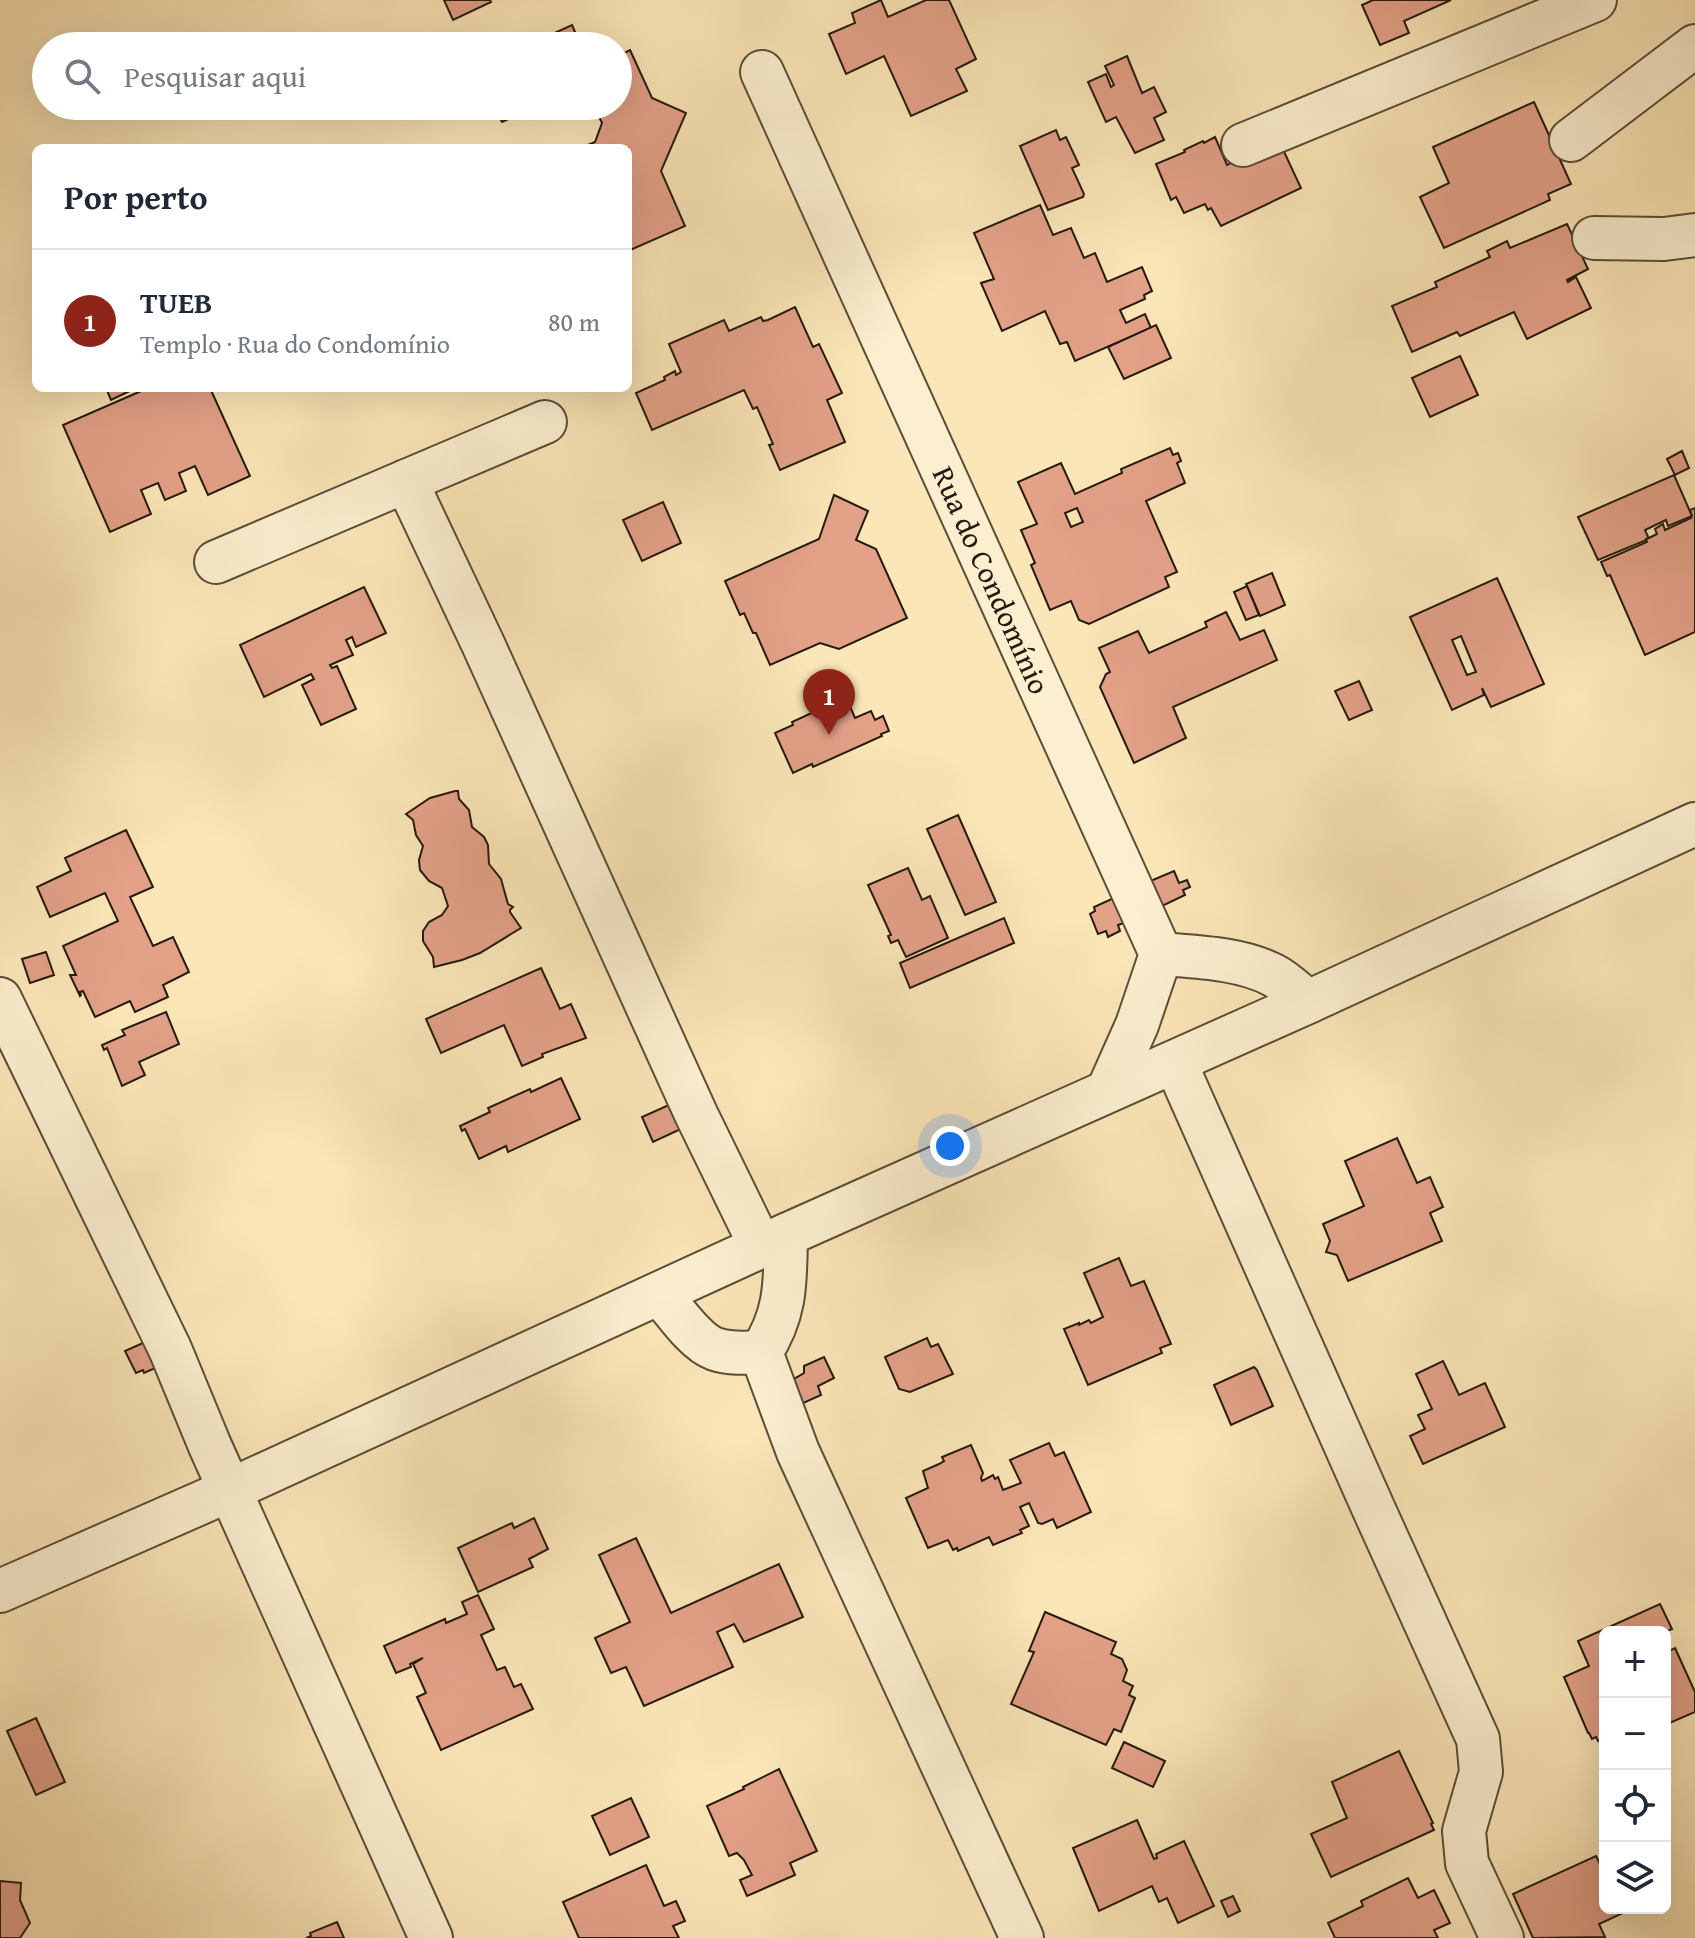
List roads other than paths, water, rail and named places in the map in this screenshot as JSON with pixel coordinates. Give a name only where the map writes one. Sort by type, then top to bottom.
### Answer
[{"type":"street","points":[[1243,145],[1595,0]]},
{"type":"street","points":[[1571,140],[1695,46]]},
{"type":"street","name":"Rua do Condomínio","points":[[762,72],[1161,954]]},
{"type":"street","points":[[1594,238],[1664,239],[1695,235]]},
{"type":"street","points":[[216,562],[545,422]]},
{"type":"street","points":[[406,481],[696,1114],[773,1241],[785,1279],[780,1314],[772,1336],[761,1352]]},
{"type":"street","points":[[0,1591],[230,1490],[1695,824]]},
{"type":"street","points":[[1108,1090],[1137,1025],[1161,954],[1217,959],[1254,968],[1274,975],[1308,1002]]},
{"type":"street","points":[[0,999],[170,1349],[210,1446],[431,1938]]},
{"type":"street","points":[[1175,1062],[1478,1739],[1481,1772],[1464,1831],[1467,1863],[1502,1938]]},
{"type":"street","points":[[660,1294],[699,1339],[714,1349],[738,1353],[761,1352]]},
{"type":"street","points":[[761,1352],[798,1452],[1022,1938]]},
{"type":"place","name":"TUEB","points":[[829,735]]}]
